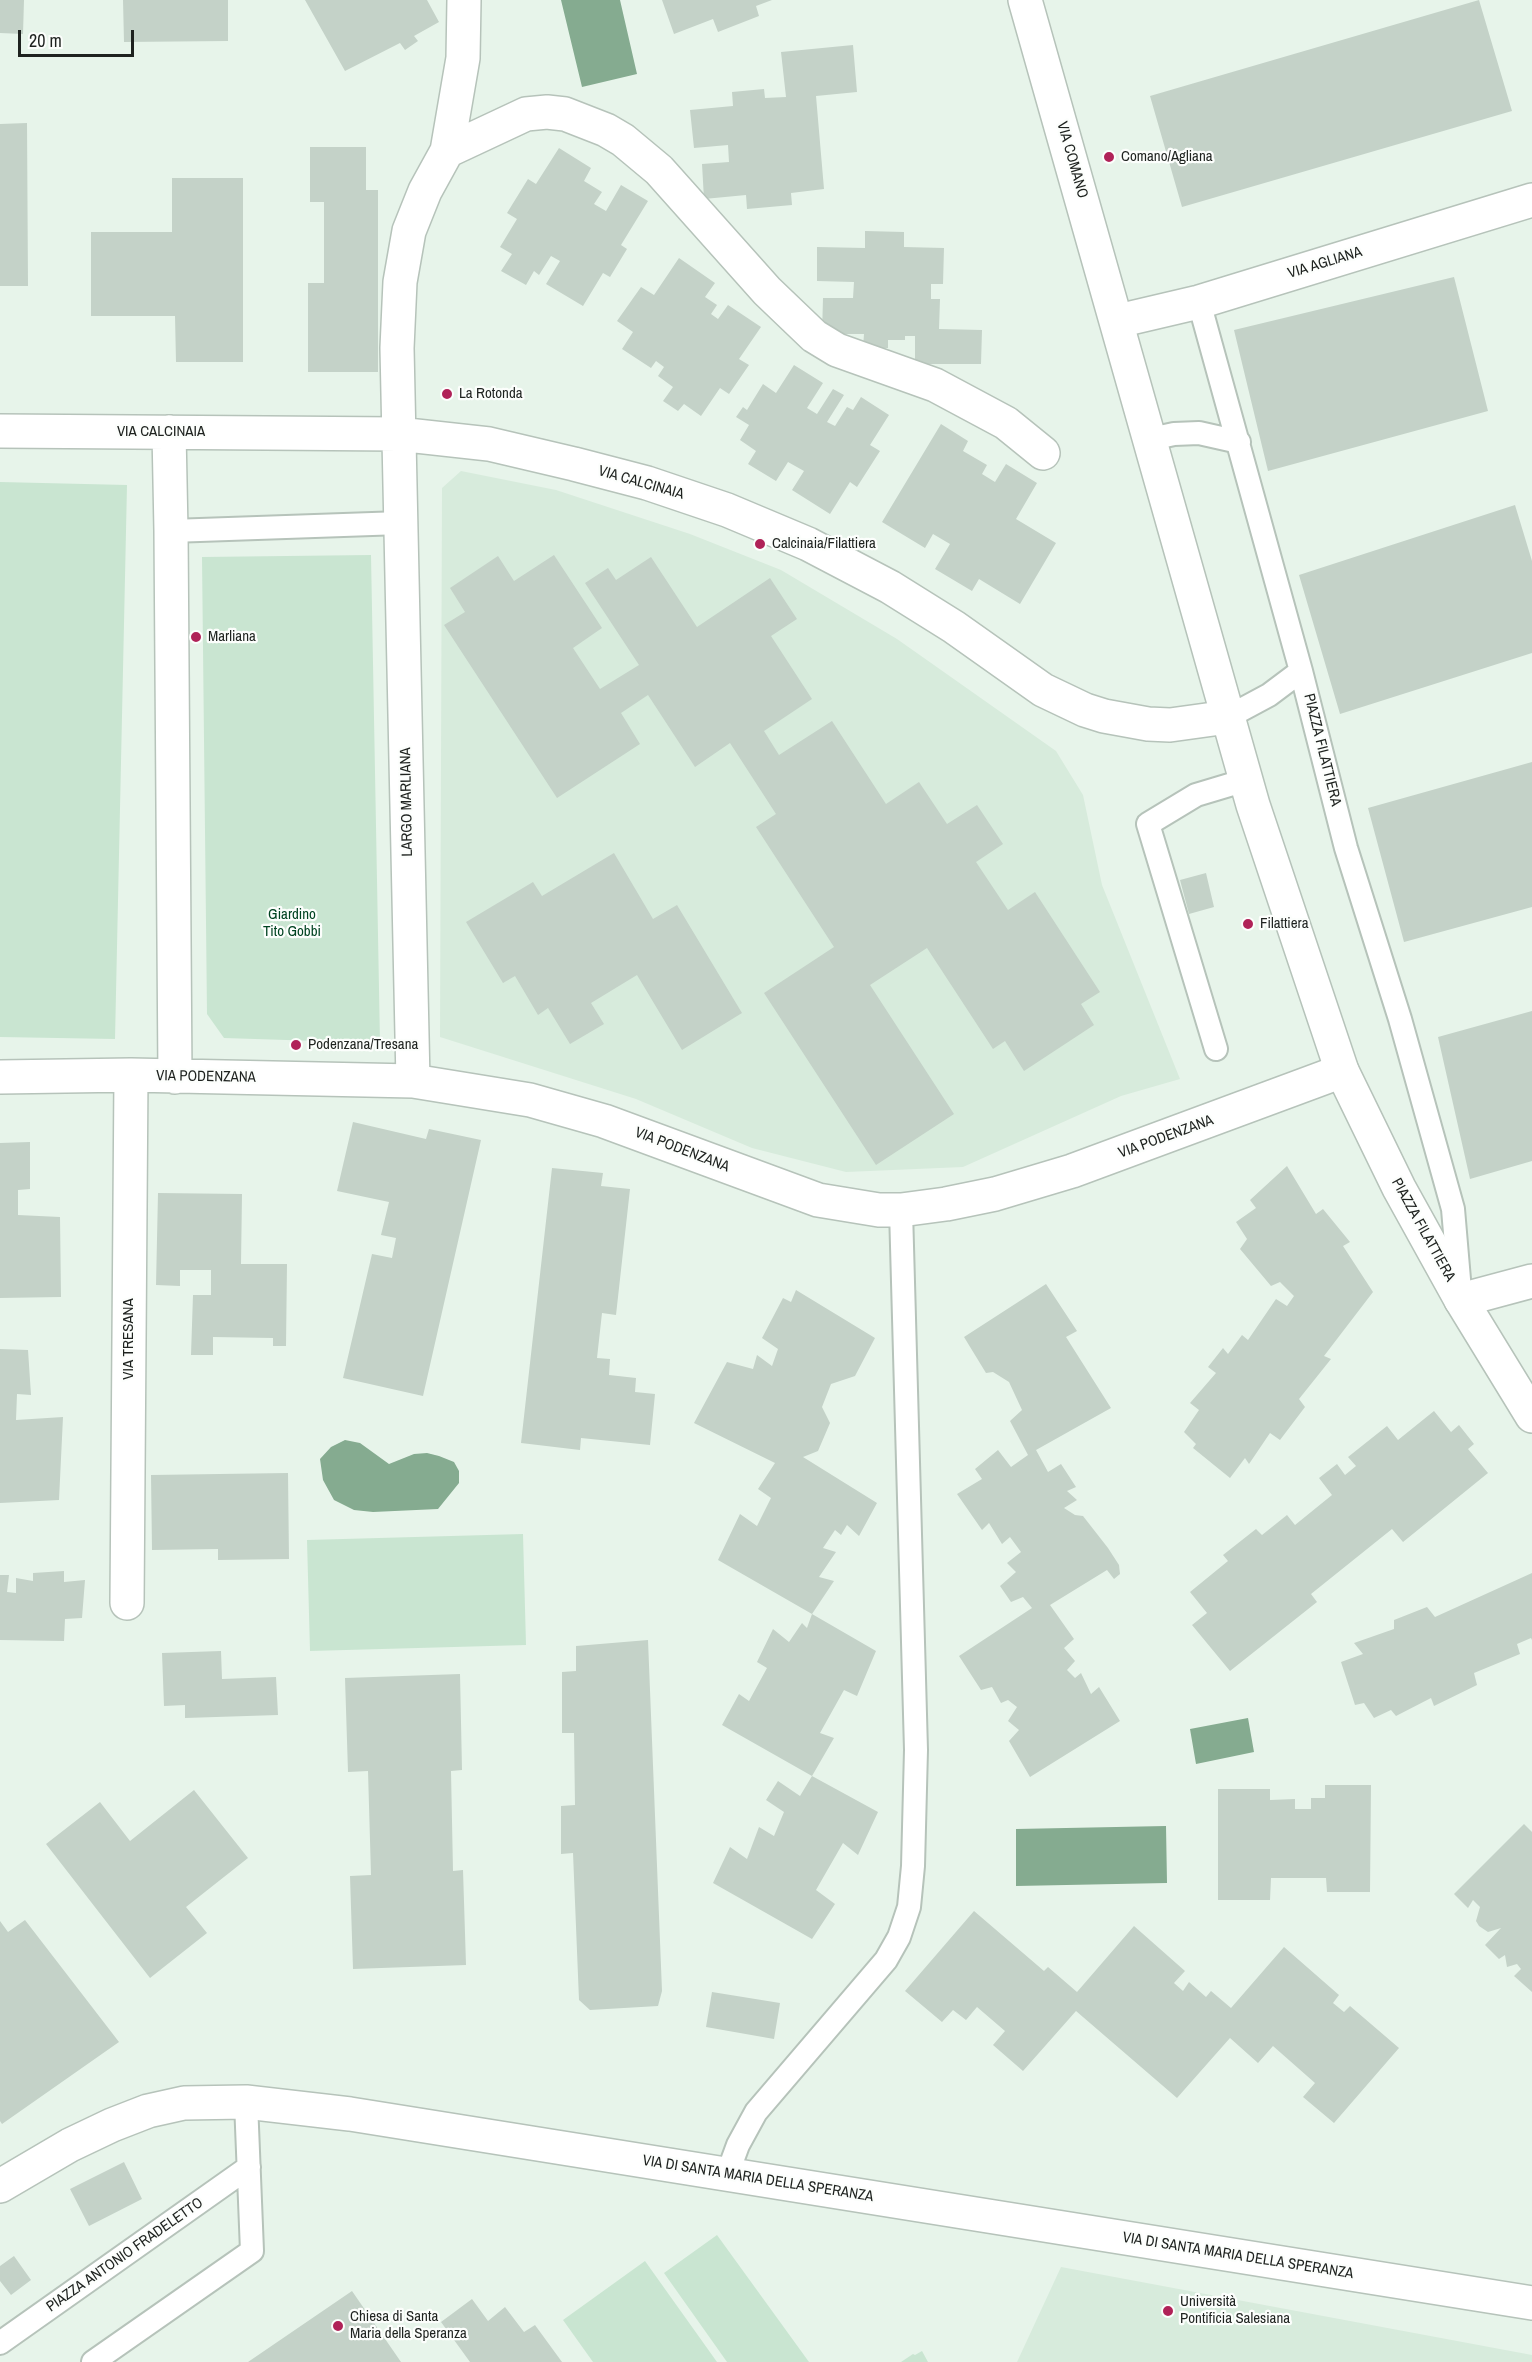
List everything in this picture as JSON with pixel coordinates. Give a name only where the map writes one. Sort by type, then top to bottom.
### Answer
[{"type":"street","name":"LARGO MARLIANA","points":[[412,1081],[398,434],[400,282],[410,231],[420,201],[447,151],[463,58],[464,0]]},
{"type":"street","name":"VIA COMANO","points":[[1025,0],[1118,321]]},
{"type":"street","points":[[447,151],[526,114],[547,112],[564,114],[606,130],[636,150],[658,170],[767,291],[814,336],[837,350],[945,390],[1006,423],[1043,453]]},
{"type":"street","name":"VIA AGLIANA","points":[[1118,321],[1199,302],[1532,200]]},
{"type":"street","name":"PIAZZA FILATTIERA","points":[[1118,321],[1246,780],[1342,1071],[1400,1188],[1461,1300]]},
{"type":"street","name":"VIA CALCINAIA","points":[[0,431],[398,434],[489,444],[647,483],[736,514],[808,544],[890,587],[954,627],[1043,690],[1094,713],[1148,724],[1170,725],[1228,717]]},
{"type":"street","points":[[169,432],[175,1077]]},
{"type":"street","name":"VIA PODENZANA","points":[[0,1077],[131,1075],[412,1081],[530,1100],[604,1121],[818,1200],[867,1208],[901,1210],[995,1194],[1072,1171],[1342,1071]]},
{"type":"street","name":"VIA TRESANA","points":[[127,1603],[131,1075]]},
{"type":"street","points":[[1532,1281],[1461,1300],[1532,1416]]},
{"type":"street","name":"VIA DI SANTA MARIA DELLA SPERANZA","points":[[0,2186],[70,2145],[148,2111],[184,2103],[246,2102],[317,2109],[1532,2303]]},
{"type":"lane","name":"PIAZZA FILATTIERA","points":[[1199,302],[1301,671],[1346,848],[1400,1019],[1453,1209],[1461,1300]]},
{"type":"lane","points":[[1150,439],[1199,433],[1239,442]]},
{"type":"lane","points":[[171,531],[401,524]]},
{"type":"lane","name":"PIAZZA FILATTIERA","points":[[1228,717],[1269,695],[1301,671]]},
{"type":"lane","points":[[1216,1050],[1148,824],[1196,795],[1246,780]]},
{"type":"lane","points":[[727,2175],[740,2140],[756,2112],[886,1960],[899,1937],[909,1908],[913,1866],[916,1750],[901,1210]]},
{"type":"lane","points":[[93,2362],[252,2251],[246,2102]]},
{"type":"lane","name":"PIAZZA ANTONIO FRADELETTO","points":[[0,2343],[249,2167]]},
{"type":"shaded area","points":[[561,0],[620,0],[637,74],[582,87]]},
{"type":"shaded area","points":[[461,471],[556,490],[690,534],[781,570],[897,639],[1056,751],[1083,795],[1102,885],[1180,1079],[1121,1096],[963,1167],[846,1172],[752,1148],[636,1099],[440,1037],[442,488]]},
{"type":"shaded area","points":[[345,1440],[360,1443],[389,1464],[414,1454],[427,1453],[439,1456],[454,1462],[459,1471],[459,1483],[438,1509],[373,1512],[354,1510],[334,1500],[323,1480],[320,1459],[331,1447]]},
{"type":"shaded area","points":[[1248,1718],[1254,1752],[1196,1764],[1190,1729]]},
{"type":"shaded area","points":[[1166,1826],[1167,1883],[1016,1886],[1016,1829]]},
{"type":"shaded area","name":"Università Pontificia Salesiana","points":[[1061,2267],[1532,2355],[1532,2362],[1017,2362]]},
{"type":"green space","points":[[0,482],[127,485],[115,1039],[0,1037]]},
{"type":"green space","name":"Giardino Tito Gobbi","points":[[371,555],[380,1043],[224,1038],[207,1014],[202,557]]},
{"type":"green space","points":[[523,1534],[526,1645],[310,1651],[307,1540]]},
{"type":"green space","points":[[717,2235],[809,2362],[727,2362],[664,2273]]},
{"type":"green space","points":[[645,2261],[717,2362],[593,2362],[563,2320]]},
{"type":"green space","points":[[922,2351],[928,2362],[901,2362],[913,2354]]},
{"type":"building","points":[[0,0],[24,0],[23,34],[0,33]]},
{"type":"building","points":[[123,0],[228,0],[228,41],[124,42]]},
{"type":"building","points":[[305,0],[427,0],[439,22],[414,36],[418,41],[405,50],[400,43],[345,71]]},
{"type":"building","points":[[662,0],[772,0],[756,6],[759,16],[718,32],[713,19],[674,34]]},
{"type":"building","points":[[1479,0],[1512,111],[1182,207],[1150,96]]},
{"type":"building","points":[[853,45],[857,92],[816,96],[824,189],[791,193],[792,205],[747,209],[746,195],[704,199],[702,164],[729,162],[728,145],[694,148],[690,110],[733,106],[732,92],[764,89],[765,98],[786,97],[781,52]]},
{"type":"building","points":[[27,123],[28,286],[0,286],[0,124]]},
{"type":"building","points":[[310,147],[366,147],[366,190],[378,190],[378,372],[308,372],[308,283],[324,283],[324,202],[310,202]]},
{"type":"building","points":[[559,148],[591,168],[584,181],[602,192],[594,204],[606,211],[621,185],[648,201],[621,245],[627,249],[610,277],[603,273],[583,306],[546,284],[560,261],[551,256],[539,275],[534,271],[526,285],[501,271],[512,254],[500,247],[517,219],[507,213],[528,179],[536,184]]},
{"type":"building","points":[[172,178],[243,178],[243,362],[176,362],[175,316],[91,316],[91,232],[172,232]]},
{"type":"building","points":[[865,231],[904,232],[904,247],[944,248],[943,284],[931,284],[931,299],[940,299],[939,329],[982,330],[981,364],[915,364],[915,336],[905,336],[905,340],[888,340],[888,348],[863,348],[864,334],[822,334],[823,298],[853,298],[854,282],[817,281],[817,247],[865,248]]},
{"type":"building","points":[[679,258],[715,283],[705,297],[717,305],[711,314],[718,319],[728,305],[761,327],[739,359],[749,365],[729,394],[720,388],[701,416],[684,404],[678,411],[663,401],[673,387],[658,376],[664,367],[656,361],[651,368],[622,349],[633,332],[617,321],[641,287],[654,295]]},
{"type":"building","points":[[1454,277],[1488,411],[1268,471],[1234,330]]},
{"type":"building","points":[[794,365],[823,383],[807,408],[817,414],[833,389],[844,395],[827,422],[835,426],[847,407],[853,410],[861,397],[889,415],[870,445],[880,451],[857,487],[850,482],[830,514],[792,490],[804,471],[788,462],[776,481],[748,464],[756,451],[740,440],[749,425],[736,417],[743,407],[747,410],[763,384],[776,393]]},
{"type":"building","points":[[941,424],[968,441],[963,451],[987,465],[982,474],[995,482],[1006,464],[1037,483],[1016,519],[1056,543],[1020,604],[979,579],[972,591],[935,569],[950,544],[933,534],[925,548],[882,522]]},
{"type":"building","points":[[1515,505],[1532,561],[1532,653],[1340,714],[1299,575]]},
{"type":"building","points":[[554,555],[602,628],[573,648],[600,689],[639,665],[585,583],[608,568],[616,580],[651,557],[697,627],[770,578],[797,619],[771,636],[812,699],[764,731],[779,755],[832,721],[886,804],[919,782],[947,824],[977,805],[1003,844],[976,862],[1008,910],[1035,892],[1100,992],[1081,1004],[1094,1025],[1024,1071],[1005,1041],[993,1049],[927,948],[870,985],[954,1114],[876,1165],[764,993],[834,947],[756,827],[776,814],[730,743],[695,767],[648,695],[621,713],[640,744],[557,798],[444,625],[465,612],[450,588],[498,556],[514,581]]},
{"type":"building","points":[[1532,762],[1532,907],[1404,942],[1368,808]]},
{"type":"building","points":[[614,853],[653,919],[677,905],[742,1013],[682,1050],[637,975],[591,1003],[604,1024],[570,1044],[548,1008],[538,1015],[515,976],[503,983],[466,922],[533,882],[542,896]]},
{"type":"building","points":[[1206,873],[1214,907],[1189,914],[1180,880]]},
{"type":"building","points":[[1532,1011],[1532,1161],[1470,1179],[1438,1037]]},
{"type":"building","points":[[353,1122],[426,1139],[429,1129],[481,1140],[423,1396],[343,1378],[372,1254],[392,1258],[396,1238],[381,1235],[389,1202],[337,1191]]},
{"type":"building","points":[[30,1142],[30,1189],[18,1190],[18,1215],[60,1217],[61,1297],[0,1298],[0,1143]]},
{"type":"building","points":[[1287,1166],[1316,1214],[1323,1209],[1350,1242],[1343,1246],[1373,1292],[1324,1356],[1331,1359],[1299,1399],[1305,1407],[1280,1440],[1270,1433],[1249,1464],[1245,1458],[1230,1478],[1193,1448],[1196,1444],[1184,1432],[1199,1410],[1190,1403],[1216,1373],[1208,1367],[1223,1348],[1228,1354],[1242,1335],[1248,1340],[1276,1299],[1287,1306],[1294,1296],[1280,1282],[1271,1286],[1240,1249],[1247,1239],[1236,1222],[1256,1208],[1250,1200]]},
{"type":"building","points":[[552,1168],[603,1173],[601,1186],[630,1189],[616,1315],[602,1313],[597,1358],[610,1359],[609,1375],[636,1378],[635,1392],[655,1394],[650,1445],[581,1438],[580,1450],[521,1443]]},
{"type":"building","points":[[158,1193],[242,1194],[241,1264],[287,1264],[286,1346],[273,1346],[273,1338],[213,1337],[213,1355],[191,1355],[193,1295],[211,1295],[211,1270],[180,1270],[180,1286],[156,1285]]},
{"type":"building","points":[[1046,1284],[1077,1331],[1066,1337],[1111,1408],[1036,1450],[1048,1472],[1061,1464],[1076,1487],[1067,1491],[1077,1500],[1064,1508],[1075,1515],[1083,1516],[1119,1565],[1120,1574],[1114,1579],[1107,1570],[1050,1605],[1074,1639],[1064,1648],[1075,1661],[1067,1670],[1075,1678],[1081,1673],[1091,1694],[1099,1687],[1120,1721],[1030,1777],[1009,1741],[1019,1730],[1008,1721],[1017,1707],[1008,1700],[1001,1703],[992,1687],[981,1690],[959,1656],[1032,1608],[1023,1597],[1011,1602],[1000,1586],[1016,1572],[1007,1563],[1021,1552],[1010,1537],[1002,1544],[989,1523],[982,1530],[957,1494],[982,1479],[975,1469],[998,1450],[1011,1467],[1028,1455],[1010,1421],[1022,1410],[1009,1382],[993,1372],[986,1373],[964,1337]]},
{"type":"building","points":[[796,1290],[875,1338],[855,1376],[831,1384],[822,1407],[830,1423],[818,1451],[803,1457],[877,1503],[859,1536],[847,1525],[841,1535],[835,1530],[823,1548],[836,1552],[819,1577],[834,1581],[812,1614],[718,1560],[740,1514],[757,1526],[771,1498],[758,1489],[775,1463],[694,1423],[727,1362],[753,1369],[757,1355],[772,1366],[778,1349],[762,1338],[783,1298],[791,1302]]},
{"type":"building","points":[[0,1349],[28,1350],[31,1395],[17,1394],[16,1420],[63,1417],[59,1500],[0,1503]]},
{"type":"building","points":[[1434,1411],[1451,1432],[1459,1425],[1474,1444],[1468,1449],[1488,1473],[1403,1542],[1392,1529],[1311,1594],[1317,1602],[1230,1671],[1192,1625],[1207,1613],[1190,1592],[1228,1561],[1223,1555],[1256,1529],[1262,1535],[1287,1515],[1295,1525],[1332,1495],[1319,1478],[1337,1464],[1345,1475],[1356,1466],[1348,1457],[1387,1426],[1398,1440]]},
{"type":"building","points":[[288,1473],[289,1559],[218,1560],[218,1549],[152,1550],[151,1475]]},
{"type":"building","points":[[64,1571],[64,1582],[85,1580],[82,1618],[65,1619],[64,1641],[0,1640],[0,1575],[9,1575],[7,1592],[16,1593],[16,1578],[33,1581],[33,1573]]},
{"type":"building","points":[[1532,1573],[1532,1640],[1531,1638],[1517,1644],[1520,1654],[1474,1673],[1477,1685],[1434,1706],[1431,1698],[1396,1716],[1391,1710],[1374,1718],[1364,1703],[1355,1705],[1341,1662],[1363,1654],[1354,1643],[1394,1629],[1394,1620],[1427,1607],[1435,1617]]},
{"type":"building","points":[[812,1614],[876,1651],[857,1696],[844,1690],[820,1733],[834,1738],[812,1776],[722,1725],[739,1694],[749,1701],[767,1668],[757,1662],[773,1629],[789,1642],[802,1623],[807,1628]]},
{"type":"building","points":[[648,1640],[662,1991],[658,2006],[590,2010],[579,2000],[573,1853],[561,1854],[561,1806],[575,1805],[574,1733],[562,1733],[562,1672],[576,1671],[576,1646]]},
{"type":"building","points":[[221,1651],[222,1679],[276,1677],[278,1715],[185,1718],[185,1705],[164,1706],[162,1653]]},
{"type":"building","points":[[460,1674],[462,1770],[451,1771],[453,1871],[463,1870],[466,1965],[353,1969],[350,1876],[371,1875],[368,1771],[348,1772],[345,1678]]},
{"type":"building","points":[[812,1776],[878,1812],[858,1855],[843,1843],[816,1890],[835,1904],[812,1939],[713,1883],[730,1847],[747,1859],[759,1827],[774,1836],[784,1812],[766,1800],[778,1781],[800,1796]]},
{"type":"building","points":[[1325,1785],[1371,1785],[1370,1892],[1327,1892],[1326,1878],[1271,1878],[1270,1900],[1218,1900],[1218,1789],[1270,1789],[1270,1800],[1295,1799],[1295,1809],[1311,1809],[1311,1798],[1325,1798]]},
{"type":"building","points":[[194,1790],[248,1858],[186,1907],[207,1933],[150,1978],[46,1844],[100,1802],[130,1841]]},
{"type":"building","points":[[1524,1824],[1532,1832],[1532,1992],[1514,1976],[1521,1969],[1517,1964],[1507,1967],[1505,1955],[1499,1959],[1485,1945],[1501,1928],[1488,1932],[1479,1926],[1476,1921],[1480,1907],[1473,1900],[1468,1908],[1454,1894]]},
{"type":"building","points":[[974,1911],[1044,1971],[1048,1967],[1077,1992],[1134,1926],[1185,1971],[1174,1983],[1183,1991],[1189,1982],[1206,1997],[1211,1991],[1231,2008],[1284,1947],[1339,1995],[1333,2003],[1344,2012],[1350,2006],[1399,2048],[1334,2123],[1303,2097],[1315,2083],[1273,2046],[1258,2063],[1230,2038],[1177,2098],[1076,2011],[1023,2071],[993,2045],[1005,2031],[977,2007],[966,2020],[953,2010],[942,2022],[905,1991]]},
{"type":"building","points":[[25,1920],[119,2042],[2,2124],[0,2121],[0,1921],[8,1932]]},
{"type":"building","points":[[712,1992],[780,2003],[774,2039],[706,2027]]},
{"type":"building","points":[[124,2162],[142,2199],[89,2226],[70,2189]]},
{"type":"building","points":[[14,2256],[31,2280],[11,2295],[0,2281],[0,2266]]},
{"type":"building","name":"Chiesa di Santa Maria della Speranza","points":[[352,2291],[401,2362],[248,2362]]},
{"type":"building","points":[[472,2299],[488,2321],[505,2307],[524,2332],[535,2325],[562,2362],[470,2362],[441,2322]]},
{"type":"place","name":"Comano/Agliana","points":[[1109,157]]},
{"type":"place","name":"La Rotonda","points":[[447,394]]},
{"type":"place","name":"Calcinaia/Filattiera","points":[[760,544]]},
{"type":"place","name":"Marliana","points":[[196,637]]},
{"type":"place","name":"Filattiera","points":[[1248,924]]},
{"type":"place","name":"Podenzana/Tresana","points":[[296,1045]]},
{"type":"place","name":"Università Pontificia Salesiana","points":[[1168,2311]]},
{"type":"place","name":"Chiesa di Santa Maria della Speranza","points":[[338,2326]]}]
